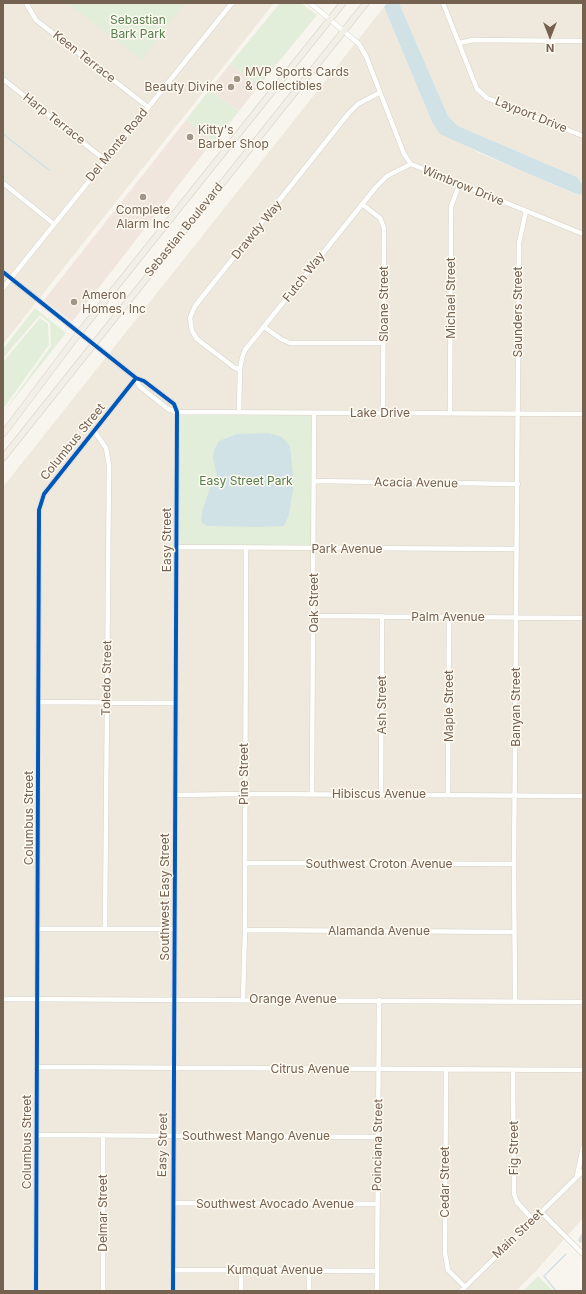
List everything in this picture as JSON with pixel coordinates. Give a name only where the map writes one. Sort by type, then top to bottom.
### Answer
[{"type":"main road","name":"Sebastian Boulevard","points":[[3,434],[79,333],[343,3]]},
{"type":"main road","name":"Sebastian Boulevard","points":[[3,458],[366,3]]},
{"type":"street","name":"Keen Terrace","points":[[26,3],[36,20],[148,107]]},
{"type":"street","name":"Del Monte Road","points":[[3,288],[232,3]]},
{"type":"street","name":"Wimbrow Drive","points":[[310,3],[359,44],[404,154],[410,164],[583,234]]},
{"type":"street","name":"Layport Drive","points":[[443,3],[477,89],[487,98],[583,136]]},
{"type":"street","points":[[460,43],[473,40],[583,41]]},
{"type":"street","name":"Harp Terrace","points":[[3,79],[105,160]]},
{"type":"street","name":"Drawdy Way","points":[[240,369],[235,368],[197,339],[192,331],[190,318],[195,306],[348,114],[358,104],[380,93]]},
{"type":"street","name":"Futch Way","points":[[239,412],[240,369],[245,350],[362,204],[387,176],[410,164]]},
{"type":"street","points":[[3,183],[54,224]]},
{"type":"street","name":"Michael Street","points":[[450,413],[451,207],[459,185]]},
{"type":"street","name":"Sloane Street","points":[[362,204],[380,218],[384,228],[383,413]]},
{"type":"street","name":"Saunders Street","points":[[518,414],[519,243],[526,212]]},
{"type":"street","points":[[3,272],[93,345],[136,378],[144,380],[174,404],[177,412]]},
{"type":"street","points":[[264,327],[281,339],[290,343],[383,343]]},
{"type":"street","points":[[136,378],[139,386],[168,409],[177,412]]},
{"type":"street","name":"Columbus Street","points":[[36,1291],[40,702],[39,510],[44,494],[95,432],[136,378]]},
{"type":"street","name":"Lake Drive","points":[[177,412],[583,414]]},
{"type":"street","name":"Easy Street","points":[[175,795],[177,412]]},
{"type":"street","name":"Oak Street","points":[[312,794],[315,482],[314,413]]},
{"type":"street","name":"Banyan Street","points":[[515,1000],[514,864],[516,796],[518,414]]},
{"type":"street","name":"Toledo Street","points":[[95,432],[106,448],[109,464],[105,929]]},
{"type":"street","name":"Acacia Avenue","points":[[315,482],[518,484]]},
{"type":"street","name":"Park Avenue","points":[[177,547],[246,549],[517,549]]},
{"type":"street","name":"Pine Street","points":[[243,999],[245,930],[244,794],[246,549]]},
{"type":"street","name":"Palm Avenue","points":[[314,616],[583,618]]},
{"type":"street","name":"Ash Street","points":[[381,794],[382,616]]},
{"type":"street","name":"Maple Street","points":[[448,795],[449,618]]},
{"type":"street","points":[[40,702],[175,703]]},
{"type":"street","name":"Hibiscus Avenue","points":[[175,795],[381,794],[583,796]]},
{"type":"street","name":"Southwest Easy Street","points":[[175,795],[175,998]]},
{"type":"street","name":"Southwest Croton Avenue","points":[[245,863],[514,864]]},
{"type":"street","points":[[38,929],[174,929]]},
{"type":"street","name":"Alamanda Avenue","points":[[245,930],[514,932]]},
{"type":"street","name":"Orange Avenue","points":[[3,998],[515,1000],[583,1002]]},
{"type":"street","name":"Easy Street","points":[[173,1291],[175,998]]},
{"type":"street","name":"Poinciana Street","points":[[377,1291],[379,1070],[378,1000]]},
{"type":"street","name":"Citrus Avenue","points":[[37,1067],[583,1070]]},
{"type":"street","name":"Cedar Street","points":[[446,1070],[445,1253],[448,1270],[465,1287]]},
{"type":"street","name":"Fig Street","points":[[514,1070],[514,1194],[517,1202],[533,1220]]},
{"type":"street","name":"Southwest Mango Avenue","points":[[36,1135],[378,1137]]},
{"type":"street","name":"Delmar Street","points":[[102,1291],[103,1135]]},
{"type":"street","points":[[577,1178],[583,1147]]},
{"type":"street","name":"Main Street","points":[[460,1291],[583,1171]]},
{"type":"street","name":"Southwest Avocado Avenue","points":[[173,1203],[377,1204]]},
{"type":"street","points":[[541,1212],[582,1252]]},
{"type":"street","name":"Kumquat Avenue","points":[[173,1270],[377,1271]]},
{"type":"street","points":[[242,1270],[242,1291]]},
{"type":"street","points":[[309,1271],[309,1291]]},
{"type":"shaded area","points":[[3,3],[274,3],[3,344]]},
{"type":"shaded area","points":[[387,3],[399,3],[448,116],[458,126],[577,177],[583,185],[583,194],[579,195],[524,172],[440,134],[432,122],[384,7]]},
{"type":"shaded area","points":[[399,3],[583,3],[583,185],[577,177],[458,126],[448,116]]},
{"type":"shaded area","points":[[384,7],[432,122],[477,152],[578,195],[583,194],[583,1218],[516,1291],[3,1291],[3,487]]},
{"type":"shaded area","points":[[230,64],[259,86],[239,111],[209,90]]},
{"type":"shaded area","points":[[186,120],[213,141],[72,322],[44,300]]},
{"type":"shaded area","points":[[268,433],[282,437],[290,446],[294,484],[289,515],[284,526],[207,526],[201,522],[202,512],[212,482],[217,475],[213,459],[214,450],[219,441],[237,434]]},
{"type":"green space","name":"Sebastian Bark Park","points":[[67,3],[185,3],[142,60]]},
{"type":"green space","points":[[280,3],[301,3],[317,15],[259,86],[230,64]]},
{"type":"green space","points":[[209,90],[239,111],[215,142],[186,120]]},
{"type":"green space","points":[[35,308],[66,333],[3,413],[51,346],[50,323],[40,315],[3,358],[3,349]]},
{"type":"green space","points":[[40,318],[48,324],[49,345],[3,409],[3,362]]},
{"type":"green space","name":"Easy Street Park","points":[[187,414],[306,414],[310,416],[312,422],[312,540],[310,544],[305,547],[187,546],[181,542],[179,537],[180,419],[182,416]]},
{"type":"green space","points":[[538,1276],[553,1291],[523,1291]]},
{"type":"waterway","points":[[3,134],[49,170]]},
{"type":"waterway","points":[[581,1240],[583,1236]]},
{"type":"waterway","points":[[556,1291],[544,1276],[566,1254]]},
{"type":"cycle path","points":[[3,272],[136,378],[144,381],[174,404],[177,412],[173,1291]]},
{"type":"cycle path","points":[[36,1291],[39,510],[44,494],[136,378]]},
{"type":"place","name":"MVP Sports Cards & Collectibles","points":[[237,79]]},
{"type":"place","name":"Beauty Divine","points":[[231,87]]},
{"type":"place","name":"Kitty's Barber Shop","points":[[190,137]]},
{"type":"place","name":"Complete Alarm Inc","points":[[143,197]]},
{"type":"place","name":"Ameron Homes, Inc","points":[[74,302]]}]
